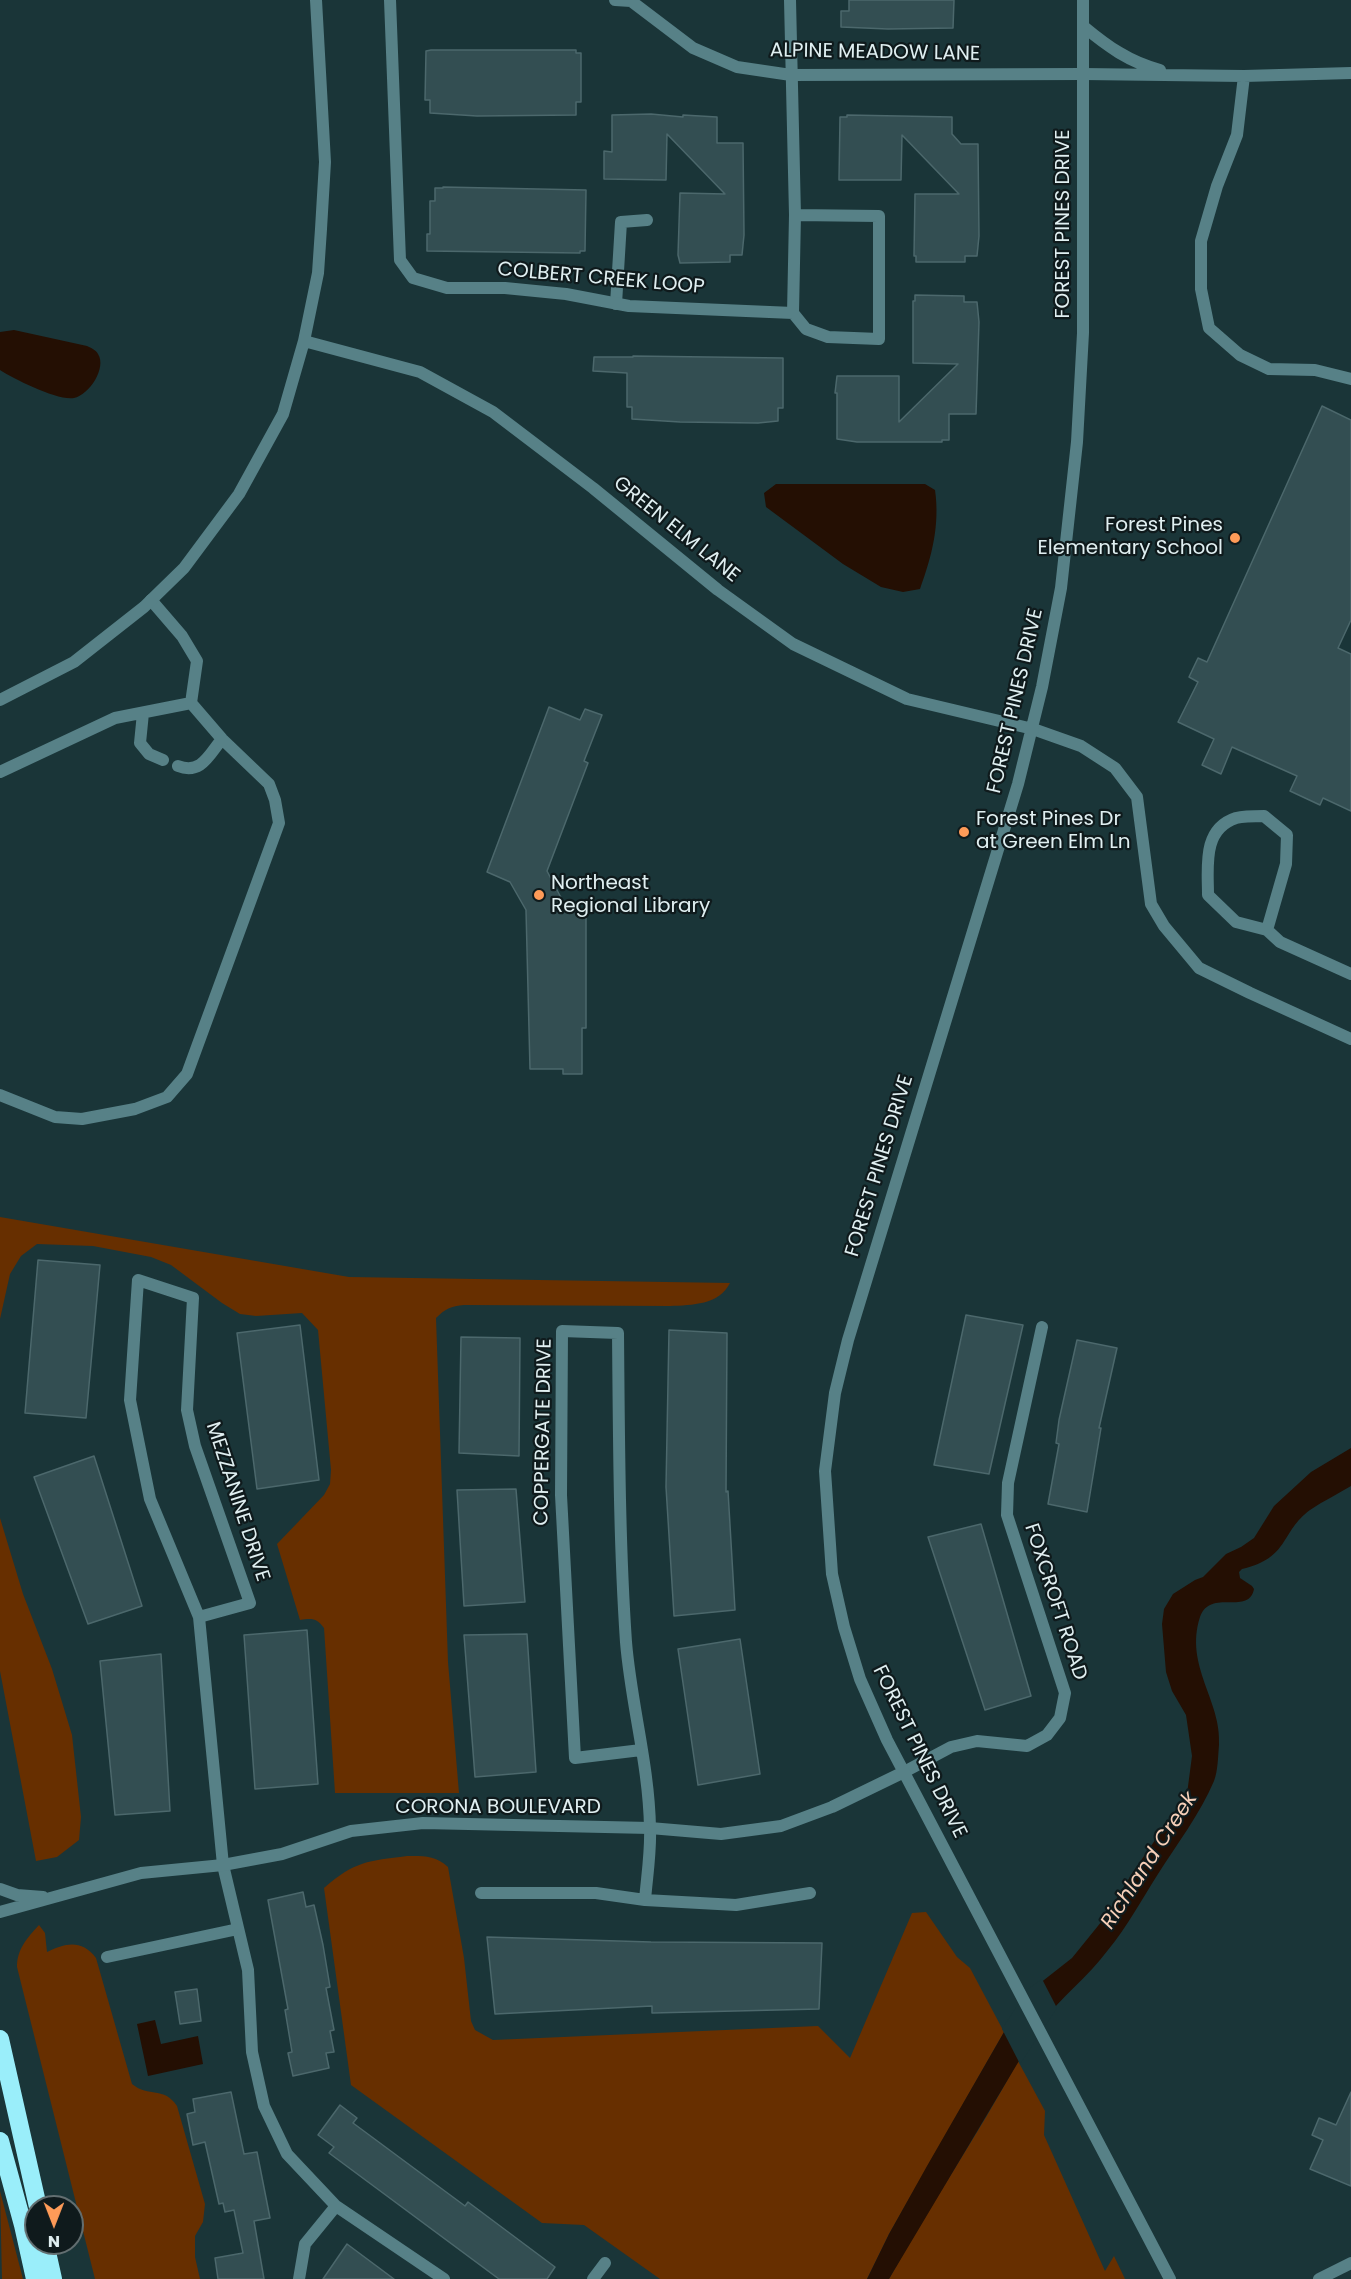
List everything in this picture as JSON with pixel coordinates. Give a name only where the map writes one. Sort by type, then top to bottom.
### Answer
[{"type":"highway","points":[[0,2039],[35,2195]]},
{"type":"highway","points":[[0,2141],[35,2279]]},
{"type":"highway","points":[[48,2255],[53,2279]]},
{"type":"street","points":[[0,700],[74,662],[151,600],[183,568],[239,494],[283,414],[304,341],[318,273],[325,162],[316,0]]},
{"type":"street","name":"COLBERT CREEK LOOP","points":[[390,0],[400,260],[413,278],[447,288],[505,288],[566,294],[629,306],[792,313]]},
{"type":"street","name":"ALPINE MEADOW LANE","points":[[615,0],[632,1],[693,48],[737,67],[790,75],[1244,76],[1351,73]]},
{"type":"street","points":[[790,0],[795,215],[792,313],[806,329],[828,337],[879,339],[879,216],[795,215]]},
{"type":"street","name":"FOREST PINES DRIVE","points":[[1083,0],[1083,333],[1077,442],[1061,588],[1033,729],[1018,784],[848,1340],[835,1393],[826,1482],[832,1574],[844,1627],[869,1702],[1071,2095],[1170,2279]]},
{"type":"street","points":[[1083,26],[1109,48],[1141,65],[1175,75]]},
{"type":"street","points":[[1244,76],[1237,135],[1217,186],[1201,240],[1201,289],[1209,328],[1240,355],[1269,369],[1315,370],[1351,379]]},
{"type":"street","points":[[615,303],[621,222],[647,220]]},
{"type":"street","name":"GREEN ELM LANE","points":[[304,341],[420,372],[493,412],[593,488],[718,590],[793,644],[907,699],[1033,729],[1081,746],[1107,762],[1115,768],[1137,797],[1151,904],[1164,926],[1199,968],[1351,1039]]},
{"type":"street","points":[[0,1095],[55,1117],[82,1119],[135,1108],[167,1097],[187,1074],[279,823],[275,800],[269,784],[222,739],[191,703],[197,661],[182,636],[151,600]]},
{"type":"street","points":[[0,772],[115,718],[191,703]]},
{"type":"street","points":[[142,713],[140,743],[149,754],[163,760]]},
{"type":"street","points":[[178,766],[187,769],[200,766],[222,739]]},
{"type":"street","points":[[1267,930],[1286,864],[1287,835],[1264,816],[1235,818],[1215,831],[1208,852],[1208,895],[1236,922],[1267,930],[1280,942],[1351,974]]},
{"type":"street","name":"MEZZANINE DRIVE","points":[[199,1617],[250,1604],[195,1446],[188,1410],[193,1298],[138,1280],[130,1400],[150,1499],[199,1617],[223,1865],[248,1970],[252,2052],[264,2106],[287,2154],[336,2206],[444,2279]]},
{"type":"street","name":"FOXCROFT ROAD","points":[[904,1772],[951,1747],[978,1741],[1027,1746],[1047,1735],[1060,1718],[1065,1694],[1007,1515],[1008,1483],[1042,1327]]},
{"type":"street","name":"COPPERGATE DRIVE","points":[[641,1750],[575,1758],[561,1495],[562,1331],[618,1333],[620,1507],[627,1645],[641,1750],[650,1828],[645,1900]]},
{"type":"street","name":"CORONA BOULEVARD","points":[[0,1912],[141,1873],[223,1865],[282,1854],[351,1831],[423,1823],[650,1828],[721,1834],[781,1826],[841,1803],[904,1772]]},
{"type":"street","name":"CORONA BOULEVARD","points":[[0,1889],[17,1895],[53,1898]]},
{"type":"street","points":[[482,1893],[596,1893],[645,1900],[736,1905],[810,1893]]},
{"type":"street","points":[[107,1957],[238,1929]]},
{"type":"street","points":[[300,2279],[305,2244],[336,2206]]},
{"type":"street","points":[[593,2279],[605,2263]]},
{"type":"street","points":[[1319,2279],[1351,2263]]},
{"type":"shaded area","points":[[0,1217],[349,1277],[730,1283],[719,1296],[696,1304],[670,1306],[464,1305],[448,1308],[436,1318],[448,1662],[459,1793],[335,1793],[324,1628],[314,1619],[300,1620],[277,1544],[324,1495],[330,1484],[331,1470],[318,1330],[302,1313],[256,1316],[240,1314],[171,1265],[151,1257],[93,1246],[37,1244],[21,1256],[10,1274],[0,1319]]},
{"type":"shaded area","points":[[0,1518],[23,1594],[52,1669],[72,1735],[81,1817],[79,1840],[57,1857],[36,1861],[0,1671]]},
{"type":"shaded area","points":[[407,1856],[434,1858],[448,1867],[464,1958],[471,2021],[475,2030],[493,2040],[818,2026],[850,2058],[912,1913],[926,1912],[957,1957],[970,1968],[1004,2032],[889,2234],[867,2279],[660,2279],[584,2225],[542,2223],[351,2085],[324,1888],[354,1867],[382,1859]]},
{"type":"shaded area","points":[[39,1925],[45,1933],[47,1952],[60,1946],[73,1944],[91,1952],[96,1958],[132,2084],[144,2091],[167,2096],[177,2106],[205,2204],[203,2222],[195,2236],[195,2257],[200,2279],[95,2279],[84,2235],[84,2195],[74,2195],[17,1967],[21,1949]]},
{"type":"shaded area","points":[[1018,2061],[1045,2111],[1044,2135],[1105,2271],[1114,2256],[1125,2279],[889,2279],[987,2116]]},
{"type":"shaded area","points":[[0,2191],[23,2279],[2,2279]]},
{"type":"water","points":[[14,330],[93,349],[100,360],[100,366],[91,386],[80,396],[67,398],[36,388],[0,370],[0,332]]},
{"type":"water","points":[[776,484],[925,484],[935,490],[936,528],[920,589],[903,592],[881,587],[843,564],[766,507],[764,493]]},
{"type":"water","name":"Richland Creek","points":[[1351,1448],[1351,1486],[1300,1518],[1283,1544],[1269,1558],[1239,1572],[1240,1578],[1254,1589],[1251,1597],[1245,1601],[1212,1604],[1200,1617],[1196,1635],[1197,1651],[1215,1713],[1219,1745],[1215,1777],[1202,1805],[1115,1941],[1041,2024],[889,2279],[867,2279],[927,2166],[1030,1991],[1072,1958],[1106,1916],[1133,1872],[1187,1794],[1192,1756],[1186,1715],[1172,1691],[1166,1672],[1162,1624],[1164,1609],[1173,1594],[1203,1577],[1226,1554],[1254,1538],[1274,1506],[1311,1472]]},
{"type":"water","points":[[155,2020],[161,2044],[198,2036],[203,2064],[148,2076],[137,2024]]},
{"type":"pier","points":[[1042,1979],[1057,2008],[1020,2064],[1002,2029],[1028,1989]]},
{"type":"building","points":[[849,0],[954,0],[953,28],[841,27],[841,11],[849,11]]},
{"type":"building","points":[[576,50],[576,53],[581,53],[581,102],[576,102],[576,115],[477,116],[430,113],[430,100],[425,100],[426,51]]},
{"type":"building","points":[[612,115],[717,117],[717,143],[743,143],[744,235],[742,255],[730,255],[730,262],[680,263],[678,255],[680,193],[725,194],[667,134],[666,180],[604,179],[604,151],[612,152]]},
{"type":"building","points":[[847,115],[952,117],[952,134],[961,144],[978,144],[979,236],[977,256],[965,256],[965,262],[916,262],[916,256],[914,256],[915,194],[959,194],[902,135],[901,180],[839,180],[840,117],[847,117]]},
{"type":"building","points":[[435,188],[586,190],[585,251],[580,251],[580,253],[427,251],[427,234],[430,234],[430,201],[435,201]]},
{"type":"building","points":[[915,295],[964,296],[964,302],[977,302],[979,322],[976,414],[949,414],[949,440],[942,440],[942,442],[857,442],[837,439],[837,393],[835,393],[837,376],[899,376],[899,422],[958,364],[913,363],[913,301],[915,301]]},
{"type":"building","points":[[594,357],[783,358],[783,408],[778,408],[778,421],[680,422],[632,419],[632,407],[627,407],[627,373],[593,371]]},
{"type":"building","points":[[1322,406],[1351,420],[1351,620],[1338,648],[1351,654],[1351,811],[1323,798],[1320,805],[1290,791],[1297,776],[1232,747],[1221,774],[1202,765],[1214,739],[1178,722],[1198,682],[1189,677],[1198,658],[1207,662]]},
{"type":"building","name":"Northeast Regional Library","points":[[549,707],[580,720],[585,709],[602,715],[584,761],[588,763],[547,871],[567,909],[586,909],[586,1028],[582,1028],[582,1074],[563,1074],[563,1069],[530,1069],[526,910],[510,882],[487,872]]},
{"type":"building","points":[[38,1260],[100,1265],[86,1418],[25,1413]]},
{"type":"building","points":[[966,1315],[1023,1325],[989,1474],[934,1465]]},
{"type":"building","points":[[300,1325],[319,1480],[257,1489],[237,1333]]},
{"type":"building","points":[[669,1330],[727,1333],[726,1492],[728,1491],[735,1610],[674,1616],[666,1487]]},
{"type":"building","points":[[461,1337],[520,1338],[519,1456],[459,1453]]},
{"type":"building","points":[[1077,1340],[1117,1348],[1099,1428],[1101,1428],[1087,1512],[1048,1504],[1059,1444],[1056,1443],[1059,1420]]},
{"type":"building","points":[[94,1456],[142,1606],[88,1624],[34,1477]]},
{"type":"building","points":[[516,1489],[525,1602],[464,1606],[457,1490]]},
{"type":"building","points":[[981,1524],[1031,1696],[985,1710],[928,1537]]},
{"type":"building","points":[[307,1630],[318,1784],[255,1789],[244,1635]]},
{"type":"building","points":[[527,1634],[536,1772],[475,1777],[464,1635]]},
{"type":"building","points":[[740,1639],[760,1774],[698,1785],[678,1649]]},
{"type":"building","points":[[161,1654],[170,1811],[115,1815],[100,1661]]},
{"type":"building","points":[[303,1892],[306,1907],[314,1905],[323,1945],[330,1987],[326,1988],[334,2030],[330,2031],[334,2052],[326,2053],[329,2068],[293,2076],[288,2053],[292,2052],[285,2010],[288,2009],[268,1900]]},
{"type":"building","points":[[487,1937],[651,1942],[822,1943],[819,2009],[652,2013],[652,2006],[495,2014]]},
{"type":"building","points":[[197,1989],[201,2021],[180,2024],[175,1992]]},
{"type":"building","points":[[231,2092],[244,2154],[257,2152],[270,2218],[254,2221],[264,2279],[218,2279],[215,2258],[243,2253],[234,2210],[225,2212],[223,2203],[219,2204],[205,2142],[193,2145],[187,2114],[195,2112],[193,2099]]},
{"type":"building","points":[[1351,2092],[1351,2186],[1310,2169],[1323,2140],[1312,2135],[1319,2118],[1336,2125]]},
{"type":"building","points":[[340,2105],[357,2118],[353,2123],[465,2206],[468,2202],[555,2267],[547,2279],[499,2279],[329,2153],[334,2147],[318,2135]]},
{"type":"building","points":[[347,2244],[394,2279],[323,2279]]},
{"type":"place","name":"Forest Pines Elementary School","points":[[1235,538]]},
{"type":"place","name":"Forest Pines Dr at Green Elm Ln","points":[[964,832]]},
{"type":"place","name":"Northeast Regional Library","points":[[539,895]]}]
